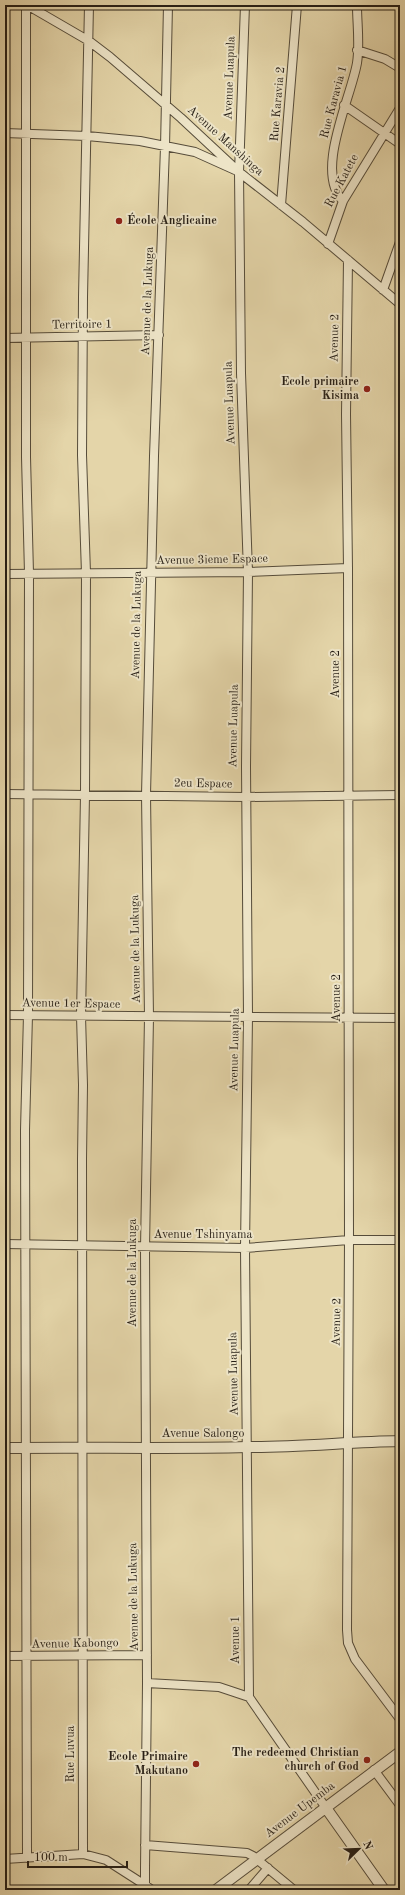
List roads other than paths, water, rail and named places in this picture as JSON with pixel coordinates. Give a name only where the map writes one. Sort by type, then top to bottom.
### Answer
[{"type":"street","name":"Avenue Manshinga","points":[[27,5],[88,41],[166,105],[239,172],[400,304]]},
{"type":"street","points":[[26,1858],[25,1448],[27,1245],[25,1130],[28,1015],[29,574],[26,457],[27,5]]},
{"type":"street","name":"Rue Luvua","points":[[82,1854],[83,1085],[81,1016],[85,795],[86,573],[82,455],[89,5]]},
{"type":"street","name":"Avenue de la Lukuga","points":[[145,1885],[147,1683],[144,1447],[144,1248],[149,1017],[146,795],[150,574],[166,147],[168,5]]},
{"type":"street","name":"Avenue Luapula","points":[[245,5],[239,172],[241,373],[248,572],[246,796],[248,1016],[245,1248],[247,1448]]},
{"type":"street","name":"Rue Karavia 2","points":[[281,205],[297,5]]},
{"type":"street","name":"Rue Karavia 1","points":[[343,201],[337,195],[333,185],[332,170],[337,134],[344,105],[354,76],[358,50],[354,6]]},
{"type":"street","points":[[358,50],[385,59],[400,68]]},
{"type":"street","points":[[344,105],[400,144]]},
{"type":"street","name":"Rue Katete","points":[[328,244],[343,201],[400,108]]},
{"type":"street","points":[[5,133],[87,136],[140,141],[195,152],[239,172]]},
{"type":"street","points":[[383,290],[400,242]]},
{"type":"street","name":"Avenue 2","points":[[348,260],[346,414],[349,796],[349,1240],[347,1442],[348,1643],[355,1659],[400,1720]]},
{"type":"street","name":"Territoire 1","points":[[5,338],[159,335]]},
{"type":"street","name":"Avenue 3ieme Espace","points":[[5,574],[150,574],[348,568]]},
{"type":"street","name":"2eu Espace","points":[[5,794],[246,796],[400,795]]},
{"type":"street","name":"Avenue 1er Espace","points":[[5,1015],[400,1018]]},
{"type":"street","name":"Avenue Tshinyama","points":[[5,1244],[144,1248],[245,1248],[349,1240],[400,1240]]},
{"type":"street","name":"Avenue Salongo","points":[[5,1448],[247,1448],[347,1442],[400,1441]]},
{"type":"street","name":"Avenue 1","points":[[247,1448],[249,1697]]},
{"type":"street","name":"Avenue Kabongo","points":[[5,1656],[25,1657],[83,1654],[146,1655]]},
{"type":"street","points":[[147,1683],[219,1687],[249,1697],[384,1890]]},
{"type":"street","name":"Avenue Upemba","points":[[216,1890],[326,1808],[374,1770],[400,1752]]},
{"type":"street","points":[[374,1770],[400,1805]]},
{"type":"street","points":[[145,1844],[240,1852],[253,1856],[294,1890]]},
{"type":"street","points":[[5,1859],[82,1854],[112,1863],[152,1890]]},
{"type":"street","points":[[249,1890],[268,1868]]},
{"type":"place","name":"École Anglicaine","points":[[119,221]]},
{"type":"place","name":"Ecole primaire Kisima","points":[[367,389]]},
{"type":"place","name":"The redeemed Christian church of God","points":[[367,1760]]},
{"type":"place","name":"Ecole Primaire Makutano","points":[[196,1764]]}]
